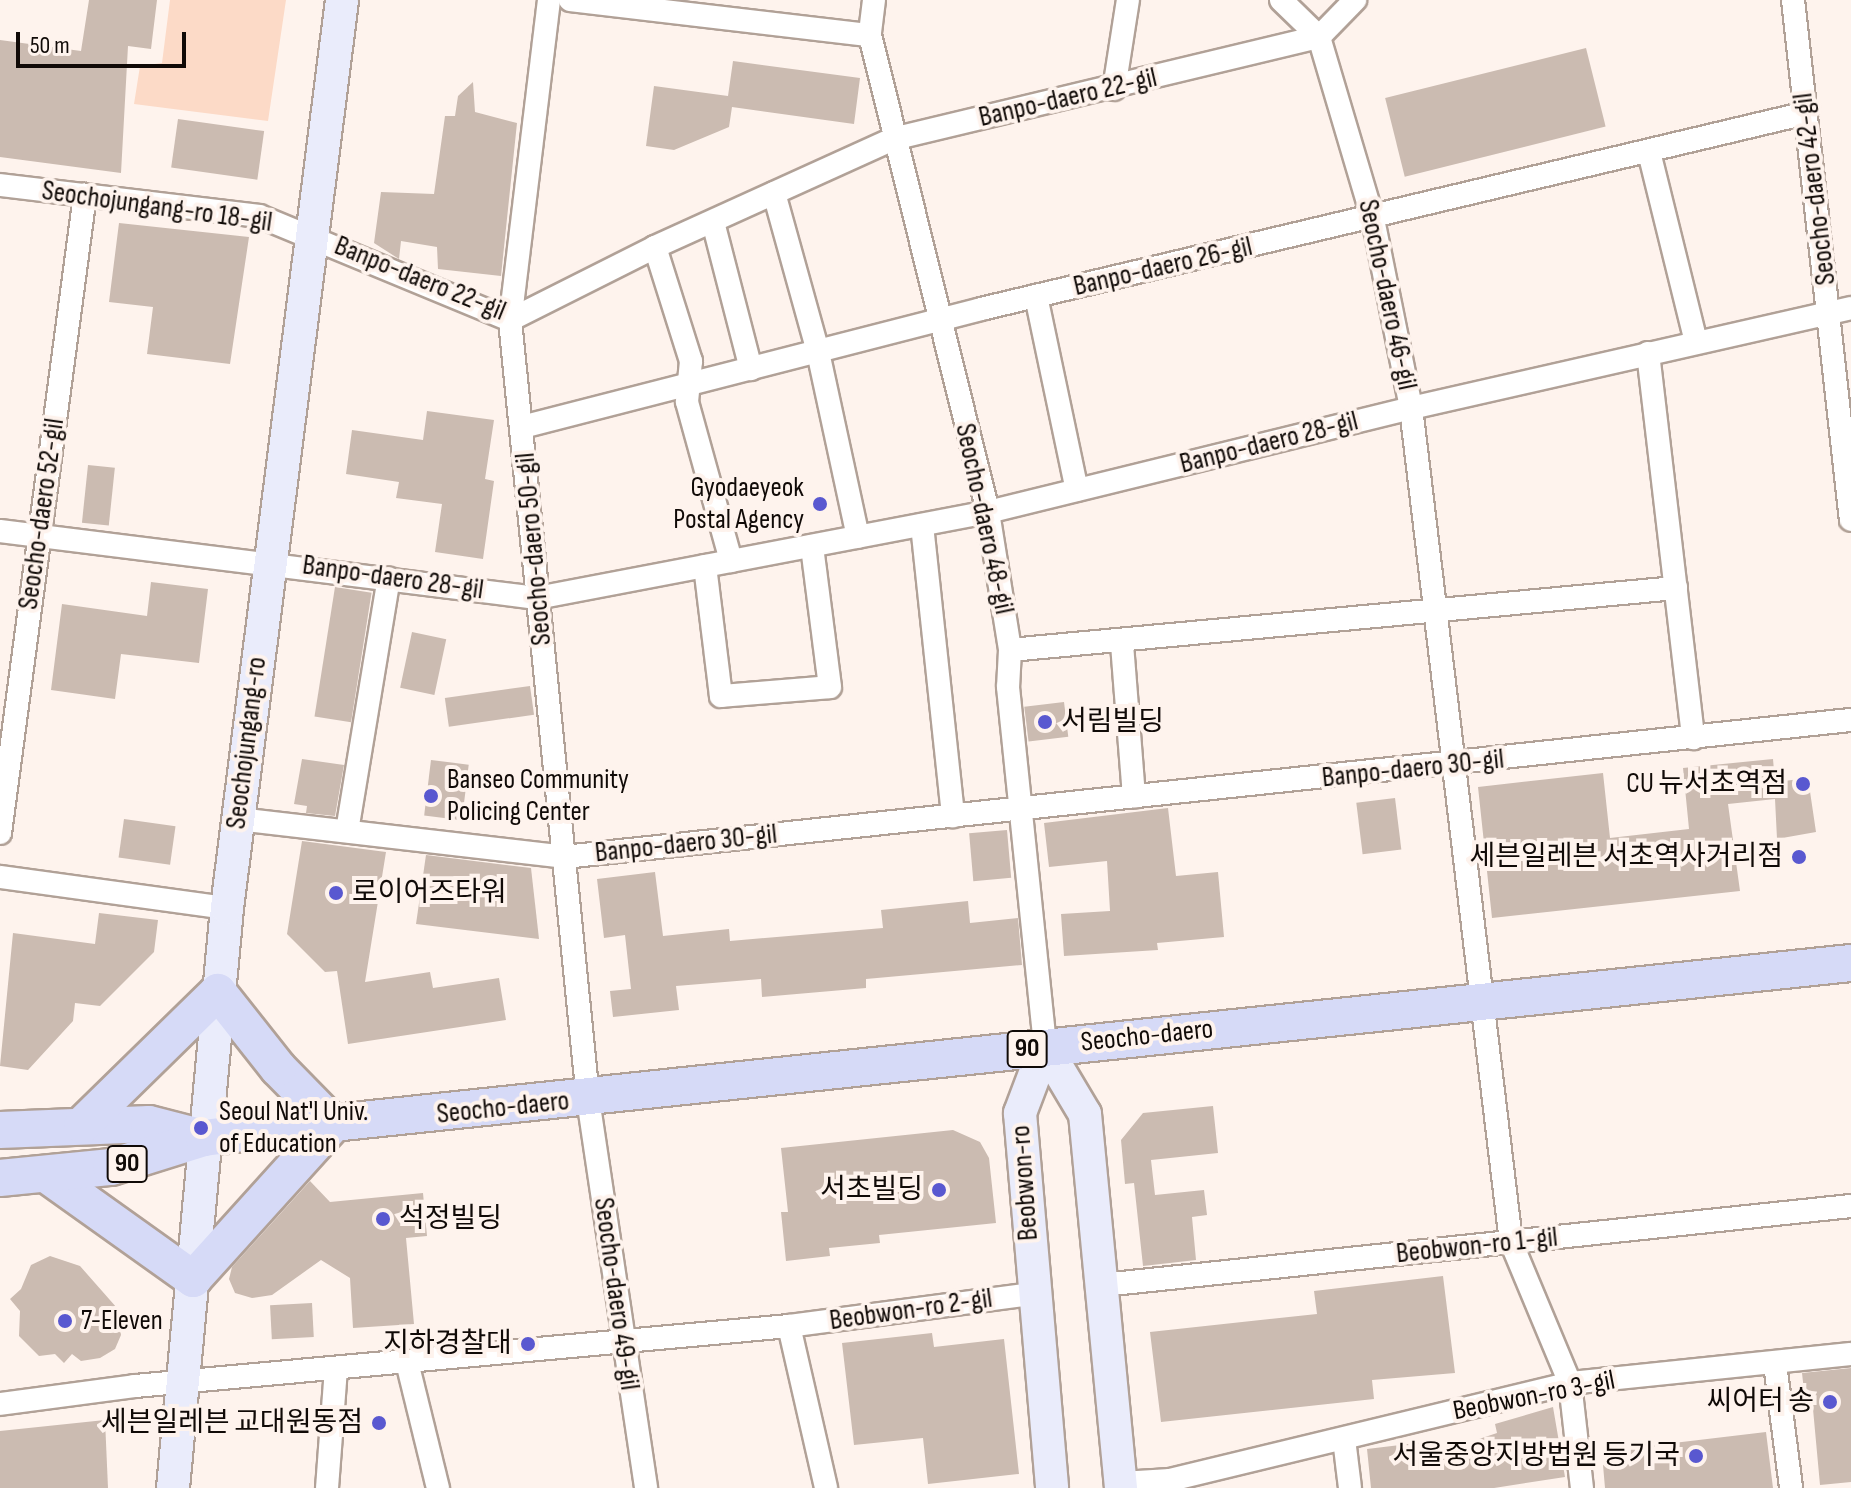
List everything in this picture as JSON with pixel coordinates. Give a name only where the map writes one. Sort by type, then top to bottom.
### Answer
[{"type":"main road","name":"Seochojungang-ro","points":[[173,1488],[227,908],[342,0]]},
{"type":"main road","name":"Seocho-daero","points":[[0,1178],[147,1160],[204,1138],[588,1099],[1481,999],[1851,963]]},
{"type":"main road","points":[[46,1174],[193,1279],[333,1124],[278,1068],[218,992],[82,1125]]},
{"type":"main road","points":[[1045,1047],[1085,1114],[1121,1486]]},
{"type":"main road","name":"Beobwon-ro","points":[[1045,1047],[1020,1113],[1033,1294],[1052,1488]]},
{"type":"main road","name":"Seocho-daero","points":[[0,1130],[149,1124],[204,1138]]},
{"type":"street","name":"Seocho-daero 50-gil","points":[[549,0],[510,320],[588,1099]]},
{"type":"street","points":[[570,0],[870,35]]},
{"type":"street","name":"Seocho-daero 48-gil","points":[[874,0],[870,35],[893,139],[988,512],[1010,650],[1008,687],[1045,1047]]},
{"type":"street","points":[[1114,89],[1128,0]]},
{"type":"street","name":"Seocho-daero 46-gil","points":[[1281,0],[1319,37],[1373,219],[1411,408],[1511,1242],[1570,1383],[1582,1488]]},
{"type":"street","points":[[1319,37],[1355,0]]},
{"type":"street","name":"Seocho-daero 42-gil","points":[[1793,0],[1806,113],[1840,310],[1851,520]]},
{"type":"street","name":"Banpo-daero 22-gil","points":[[313,235],[510,320],[655,247],[893,139],[1114,89],[1319,37]]},
{"type":"street","name":"Banpo-daero 26-gil","points":[[522,427],[1036,296],[1373,219],[1806,113]]},
{"type":"street","points":[[1649,152],[1696,342]]},
{"type":"street","name":"Seochojungang-ro 18-gil","points":[[0,185],[259,216],[313,235]]},
{"type":"street","points":[[774,193],[818,352],[858,537]]},
{"type":"street","name":"Seocho-daero 52-gil","points":[[0,833],[85,195]]},
{"type":"street","points":[[713,222],[751,369]]},
{"type":"street","points":[[655,247],[691,361],[687,402],[731,561]]},
{"type":"street","points":[[1036,296],[1077,490]]},
{"type":"street","name":"Banpo-daero 28-gil","points":[[0,531],[269,562],[537,598],[988,512],[1411,408],[1840,310]]},
{"type":"street","points":[[1648,353],[1693,738]]},
{"type":"street","points":[[922,525],[953,816]]},
{"type":"street","points":[[705,566],[721,696],[830,687],[812,546]]},
{"type":"street","points":[[347,831],[389,578]]},
{"type":"street","points":[[1010,650],[1122,644],[1676,588]]},
{"type":"street","points":[[1122,644],[1134,797]]},
{"type":"street","name":"Banpo-daero 30-gil","points":[[238,819],[564,857],[1453,765],[1851,720]]},
{"type":"street","points":[[0,877],[227,908]]},
{"type":"street","name":"Seocho-daero 49-gil","points":[[588,1099],[646,1488]]},
{"type":"street","name":"Beobwon-ro 1-gil","points":[[1103,1285],[1851,1206]]},
{"type":"street","name":"Beobwon-ro 2-gil","points":[[0,1404],[135,1386],[183,1385],[789,1326],[1033,1294]]},
{"type":"street","name":"Beobwon-ro 2-gil","points":[[789,1326],[826,1488]]},
{"type":"street","name":"Beobwon-ro 3-gil","points":[[1121,1486],[1170,1480],[1570,1383],[1851,1354]]},
{"type":"street","points":[[407,1362],[438,1488]]},
{"type":"street","points":[[1775,1364],[1791,1488]]},
{"type":"street","points":[[327,1488],[336,1369]]},
{"type":"street","points":[[1344,1439],[1350,1488]]},
{"type":"shaded area","points":[[170,0],[286,0],[268,121],[134,104],[140,66],[162,63]]},
{"type":"building","points":[[89,0],[157,0],[151,49],[128,46],[121,173],[0,157],[0,40],[81,51]]},
{"type":"building","points":[[1586,48],[1606,127],[1405,177],[1385,98]]},
{"type":"building","points":[[733,61],[860,78],[854,124],[732,107],[729,127],[674,150],[646,146],[654,86],[728,96]]},
{"type":"building","points":[[473,82],[475,112],[517,123],[501,276],[438,269],[437,247],[401,241],[399,259],[374,243],[381,192],[434,194],[445,116],[455,116],[458,96]]},
{"type":"building","points":[[178,119],[264,131],[257,180],[171,168]]},
{"type":"building","points":[[119,223],[249,237],[230,364],[147,354],[153,307],[109,302]]},
{"type":"building","points":[[427,411],[494,420],[485,479],[494,481],[483,559],[435,552],[442,504],[396,498],[399,482],[346,474],[352,430],[423,440]]},
{"type":"building","points":[[88,465],[115,468],[109,526],[82,523]]},
{"type":"building","points":[[151,582],[208,589],[199,663],[121,654],[115,699],[51,690],[62,604],[147,616]]},
{"type":"building","points":[[335,587],[372,593],[351,722],[315,716]]},
{"type":"building","points":[[412,632],[446,639],[434,695],[400,688]]},
{"type":"building","points":[[530,686],[534,715],[449,727],[445,698]]},
{"type":"building","name":"서림빌딩","points":[[1064,702],[1068,737],[1029,742],[1024,707]]},
{"type":"building","points":[[302,759],[344,765],[335,816],[306,813],[307,806],[294,804]]},
{"type":"building","points":[[1773,759],[1775,782],[1808,778],[1816,832],[1777,839],[1775,799],[1728,804],[1740,891],[1492,918],[1478,787],[1603,773],[1610,838],[1689,829],[1683,768]]},
{"type":"building","points":[[431,760],[469,765],[462,820],[424,816]]},
{"type":"building","points":[[1395,798],[1401,850],[1363,854],[1356,803]]},
{"type":"building","points":[[1168,808],[1176,876],[1218,872],[1224,937],[1157,943],[1158,950],[1064,956],[1061,914],[1110,911],[1107,861],[1049,867],[1044,823]]},
{"type":"building","points":[[124,819],[175,826],[170,865],[119,858]]},
{"type":"building","points":[[1007,830],[1011,878],[973,881],[969,833]]},
{"type":"building","points":[[302,841],[386,852],[365,982],[430,972],[433,988],[499,978],[506,1020],[348,1044],[337,971],[325,972],[287,934]]},
{"type":"building","points":[[426,855],[531,868],[539,939],[416,924]]},
{"type":"building","points":[[655,872],[663,936],[729,929],[730,941],[883,928],[881,910],[968,901],[970,923],[1018,918],[1022,965],[866,979],[866,988],[762,997],[761,979],[676,986],[679,1010],[613,1017],[610,991],[631,989],[625,935],[604,938],[597,879]]},
{"type":"building","points":[[99,913],[158,920],[154,952],[100,1006],[75,1003],[73,1021],[28,1070],[0,1066],[13,933],[95,944]]},
{"type":"building","points":[[1213,1106],[1218,1153],[1151,1160],[1155,1195],[1204,1190],[1207,1215],[1192,1217],[1196,1260],[1143,1266],[1134,1183],[1125,1184],[1121,1140],[1143,1113]]},
{"type":"building","points":[[953,1130],[980,1142],[989,1158],[996,1223],[879,1235],[880,1243],[829,1248],[830,1256],[786,1261],[781,1212],[788,1212],[781,1148]]},
{"type":"building","points":[[310,1181],[330,1202],[423,1193],[427,1236],[406,1238],[414,1324],[353,1328],[350,1278],[321,1260],[272,1295],[252,1298],[235,1293],[229,1279],[232,1267]]},
{"type":"building","points":[[50,1256],[80,1266],[117,1308],[121,1335],[115,1349],[100,1358],[81,1361],[72,1354],[64,1363],[55,1354],[39,1356],[19,1336],[20,1311],[10,1299],[21,1289],[31,1265]]},
{"type":"building","points":[[1443,1276],[1455,1373],[1372,1380],[1374,1399],[1161,1422],[1150,1332],[1317,1314],[1314,1291]]},
{"type":"building","points":[[312,1303],[314,1337],[272,1339],[270,1305]]},
{"type":"building","points":[[932,1333],[934,1347],[1004,1339],[1019,1474],[928,1484],[923,1438],[854,1445],[842,1343]]},
{"type":"building","points":[[1851,1368],[1851,1482],[1820,1485],[1813,1409],[1806,1409],[1802,1373]]},
{"type":"building","points":[[1553,1407],[1565,1477],[1494,1488],[1371,1488],[1367,1449],[1425,1442],[1426,1451],[1452,1448],[1497,1433],[1495,1424]]},
{"type":"building","points":[[105,1420],[108,1488],[0,1488],[0,1431]]},
{"type":"building","name":"서울중앙지방법원 등기국","points":[[1766,1432],[1773,1488],[1605,1488],[1603,1465],[1625,1462],[1623,1449]]},
{"type":"place","name":"Gyodaeyeok Postal Agency","points":[[820,504]]},
{"type":"place","name":"서림빌딩","points":[[1045,722]]},
{"type":"place","name":"CU 뉴서초역점","points":[[1803,784]]},
{"type":"place","name":"Banseo Community Policing Center","points":[[431,796]]},
{"type":"place","name":"세븐일레븐 서초역사거리점","points":[[1799,857]]},
{"type":"place","name":"로이어즈타워","points":[[336,893]]},
{"type":"place","name":"Seoul Nat'l Univ. of Education","points":[[201,1128]]},
{"type":"place","name":"서초빌딩","points":[[939,1190]]},
{"type":"place","name":"석정빌딩","points":[[383,1219]]},
{"type":"place","name":"7-Eleven","points":[[65,1321]]},
{"type":"place","name":"지하경찰대","points":[[528,1344]]},
{"type":"place","name":"씨어터 송","points":[[1830,1402]]},
{"type":"place","name":"세븐일레븐 교대원동점","points":[[379,1423]]},
{"type":"place","name":"서울중앙지방법원 등기국","points":[[1696,1456]]}]
